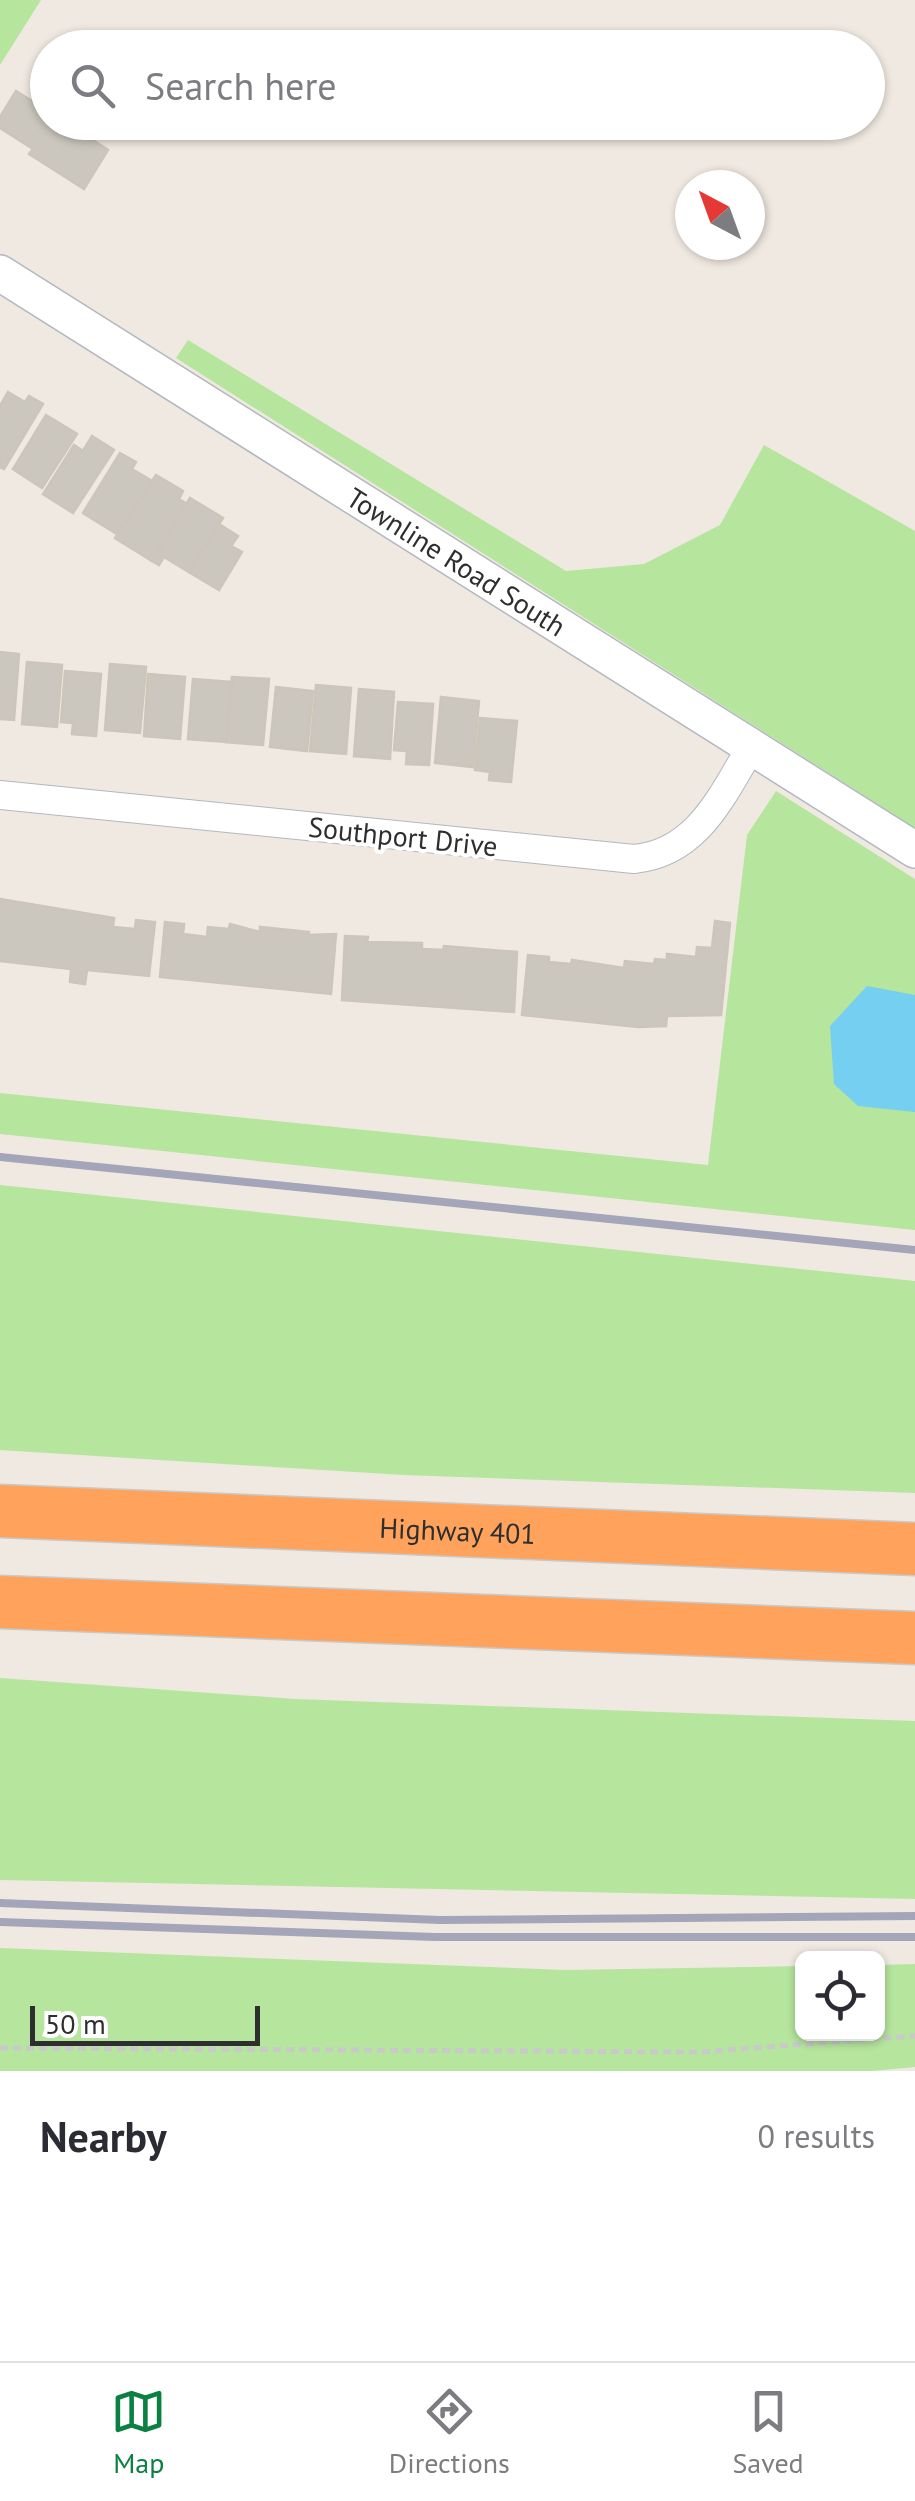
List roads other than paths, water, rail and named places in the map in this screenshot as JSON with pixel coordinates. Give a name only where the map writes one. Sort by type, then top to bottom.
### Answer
[{"type":"highway","name":"Highway 401","points":[[0,1512],[915,1549]]},
{"type":"highway","points":[[0,1602],[915,1638]]},
{"type":"street","name":"Townline Road South","points":[[0,273],[915,850]]},
{"type":"street","name":"Southport Drive","points":[[0,796],[634,860],[680,847],[704,822],[752,746]]},
{"type":"water","points":[[867,986],[915,995],[915,1112],[858,1106],[834,1084],[830,1026]]},
{"type":"railway","points":[[0,1157],[915,1250]]},
{"type":"railway","points":[[0,1903],[440,1920],[915,1916]]},
{"type":"railway","points":[[0,1922],[435,1937],[915,1937]]}]
